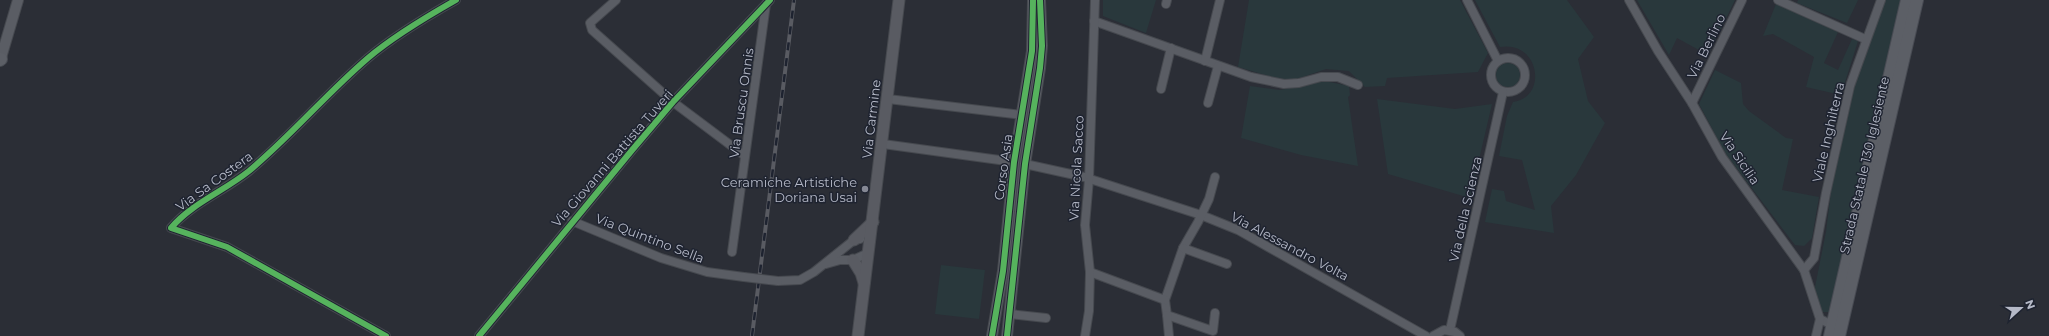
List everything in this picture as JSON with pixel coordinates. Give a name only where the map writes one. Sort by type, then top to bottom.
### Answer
[{"type":"main road","name":"Via Carmine","points":[[858,336],[899,0]]},
{"type":"main road","name":"Strada Statale 130 Iglesiente","points":[[1831,330],[1907,0]]},
{"type":"main road","name":"Strada Statale 130 Iglesiente","points":[[1839,336],[1917,0]]},
{"type":"main road","points":[[854,240],[873,222]]},
{"type":"main road","points":[[853,260],[861,273],[865,285]]},
{"type":"street","points":[[0,59],[18,0]]},
{"type":"street","name":"Via Sa Costera","points":[[386,336],[227,247],[171,228],[180,217],[247,172],[277,147],[368,58],[420,21],[456,0]]},
{"type":"street","points":[[616,0],[590,23],[592,30],[673,102],[745,156]]},
{"type":"street","name":"Corso Asia","points":[[992,336],[1003,271],[1014,162],[1032,51],[1033,0]]},
{"type":"street","name":"Corso Asia","points":[[1007,336],[1025,164],[1040,68],[1042,46],[1040,0]]},
{"type":"street","name":"Via Nicola Sacco","points":[[1086,336],[1089,311],[1090,272],[1085,225],[1089,179],[1095,0]]},
{"type":"street","points":[[1205,61],[1220,0]]},
{"type":"street","points":[[1467,0],[1498,61]]},
{"type":"street","name":"Via Sicilia","points":[[1629,0],[1658,51],[1692,103],[1722,157],[1804,270],[1820,319]]},
{"type":"street","name":"Via Berlino","points":[[1692,103],[1742,0]]},
{"type":"street","points":[[1778,0],[1865,39]]},
{"type":"street","name":"Viale Inghilterra","points":[[1804,270],[1814,258],[1826,193],[1850,86],[1865,39],[1881,0]]},
{"type":"street","name":"Via Giovanni Battista Tuveri","points":[[479,336],[572,221],[673,102],[768,2]]},
{"type":"street","name":"Via Bruscu Onnis","points":[[732,252],[768,2]]},
{"type":"street","points":[[1094,21],[1251,77],[1284,84],[1299,83],[1320,76],[1338,77],[1358,85]]},
{"type":"street","points":[[1161,89],[1171,48]]},
{"type":"street","points":[[1509,58],[1515,59],[1524,67],[1526,78],[1520,89],[1515,92],[1503,92],[1494,85],[1491,77],[1492,70],[1498,61],[1509,58]]},
{"type":"street","points":[[1208,103],[1218,66]]},
{"type":"street","name":"Via della Scienza","points":[[1450,330],[1503,92]]},
{"type":"street","points":[[888,99],[1022,115]]},
{"type":"street","points":[[882,144],[1014,162]]},
{"type":"street","name":"Via Alessandro Volta","points":[[1025,164],[1089,179],[1201,215],[1238,230],[1426,336]]},
{"type":"street","points":[[1170,336],[1165,300],[1183,248],[1209,199],[1215,177]]},
{"type":"street","name":"Via Quintino Sella","points":[[572,221],[661,258],[706,272],[778,281],[800,280],[822,266]]},
{"type":"street","points":[[822,266],[854,240],[859,239],[870,241]]},
{"type":"street","points":[[1183,248],[1227,264]]},
{"type":"street","points":[[822,266],[840,260],[853,260],[868,253]]},
{"type":"street","points":[[1090,272],[1165,300]]},
{"type":"street","points":[[1167,315],[1213,331],[1215,313]]},
{"type":"street","points":[[1010,314],[1046,318]]},
{"type":"street","points":[[1820,319],[1831,330]]},
{"type":"street","points":[[1816,336],[1820,319]]},
{"type":"street","points":[[1433,336],[1439,331],[1450,330],[1460,336]]},
{"type":"shaded area","points":[[1103,0],[1156,0],[1146,33],[1103,16]]},
{"type":"shaded area","points":[[1249,0],[1460,0],[1488,53],[1478,72],[1387,78],[1385,86],[1365,87],[1349,71],[1326,69],[1294,80],[1282,80],[1238,67]]},
{"type":"shaded area","points":[[1475,0],[1567,0],[1594,37],[1578,59],[1588,101],[1605,123],[1576,175],[1551,206],[1554,233],[1485,222],[1492,189],[1504,191],[1506,201],[1535,210],[1522,160],[1499,156],[1507,116],[1513,102],[1524,98],[1531,91],[1535,81],[1535,70],[1531,60],[1524,52],[1513,47],[1500,47]]},
{"type":"shaded area","points":[[1637,0],[1735,0],[1708,55],[1677,38],[1669,55]]},
{"type":"shaded area","points":[[1798,0],[1858,0],[1847,23],[1797,3]]},
{"type":"shaded area","points":[[1884,0],[1903,0],[1832,310],[1828,312],[1820,312],[1814,292],[1826,232],[1832,183],[1851,97],[1867,40]]},
{"type":"shaded area","points":[[1776,4],[1838,32],[1824,63],[1838,70],[1852,39],[1858,41],[1841,95],[1806,87],[1814,57],[1773,34],[1763,36]]},
{"type":"shaded area","points":[[1508,63],[1517,66],[1520,75],[1517,84],[1508,87],[1499,84],[1496,75],[1499,66]]},
{"type":"shaded area","points":[[1715,70],[1741,83],[1743,104],[1749,111],[1786,138],[1793,139],[1782,190],[1819,197],[1812,238],[1804,246],[1795,245],[1725,153],[1699,104]]},
{"type":"shaded area","points":[[1325,81],[1349,86],[1350,95],[1348,97],[1358,166],[1301,155],[1241,138],[1250,86],[1280,90]]},
{"type":"shaded area","points":[[1377,99],[1455,109],[1492,104],[1470,198],[1388,174]]},
{"type":"shaded area","points":[[941,265],[985,270],[979,319],[935,314]]},
{"type":"railway","points":[[752,336],[794,0]]},
{"type":"cycle path","points":[[386,336],[227,247],[171,228],[188,212],[249,171],[368,58],[410,27],[456,0]]},
{"type":"cycle path","points":[[479,336],[673,102],[770,0]]},
{"type":"cycle path","points":[[992,336],[1003,271],[1014,162],[1032,51],[1033,0]]},
{"type":"cycle path","points":[[1007,336],[1025,164],[1040,68],[1042,46],[1040,0]]},
{"type":"place","name":"Ceramiche Artistiche Doriana Usai","points":[[865,189]]}]
